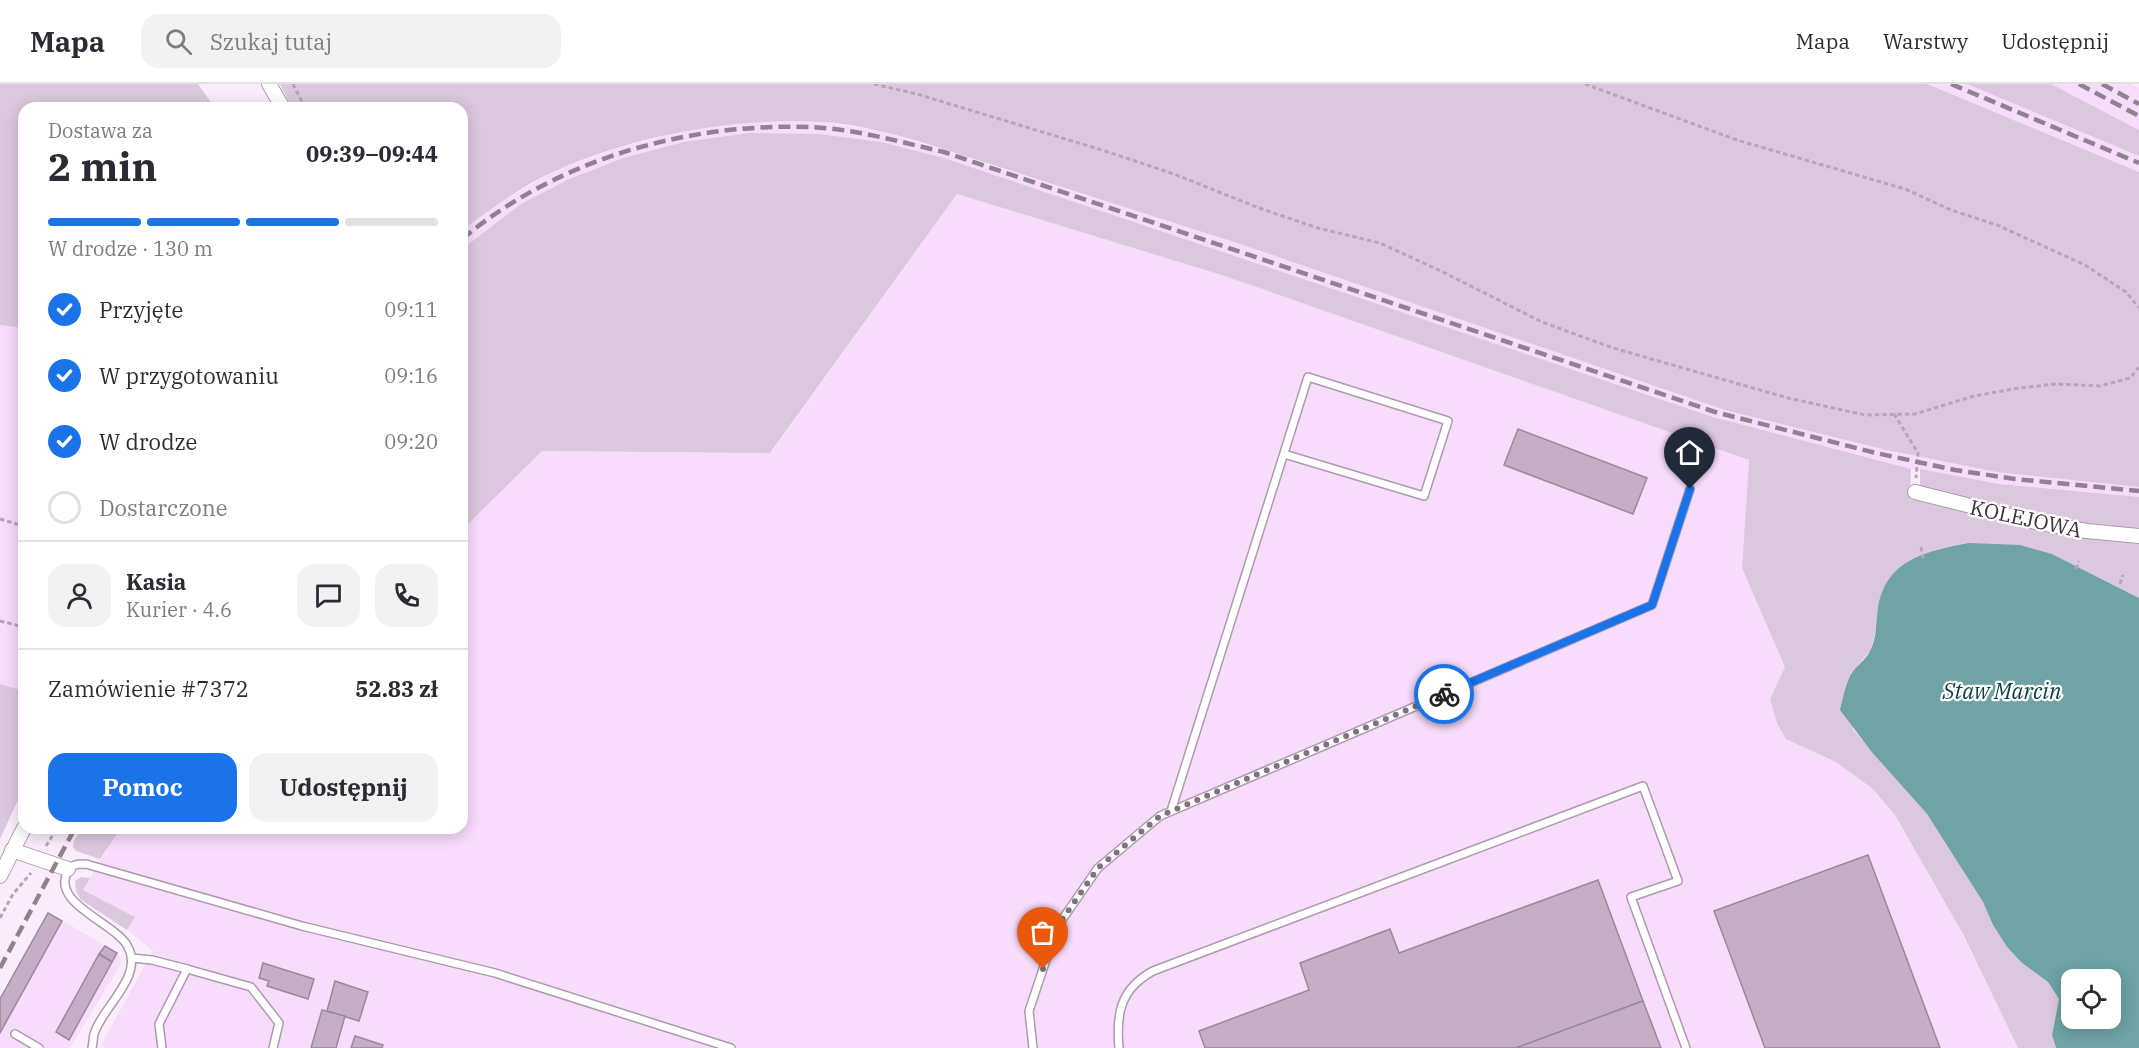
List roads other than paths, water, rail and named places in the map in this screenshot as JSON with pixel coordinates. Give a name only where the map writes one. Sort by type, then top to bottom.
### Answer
[{"type":"street","points":[[268,84],[279,102]]},
{"type":"street","name":"KOLEJOWA","points":[[1915,492],[2046,524],[2139,536]]},
{"type":"street","points":[[0,876],[21,834]]},
{"type":"street","points":[[12,850],[68,869]]},
{"type":"lane","points":[[1172,811],[1308,377],[1448,421],[1424,496],[1284,454]]},
{"type":"lane","points":[[1033,1048],[1029,1011],[1057,927],[1098,868],[1160,816],[1652,605],[1690,489]]},
{"type":"lane","points":[[1119,1048],[1117,1025],[1119,1011],[1127,993],[1138,979],[1153,971],[1643,786],[1678,881],[1631,897],[1686,1048]]},
{"type":"lane","points":[[93,1048],[94,1033],[130,973],[132,958],[128,946],[119,934],[79,907],[64,886],[68,869],[76,864],[86,864],[302,926],[495,973],[732,1048]]},
{"type":"lane","points":[[132,958],[152,960],[251,987],[279,1023],[273,1048]]},
{"type":"lane","points":[[162,1048],[159,1024],[187,969]]},
{"type":"lane","points":[[15,1034],[39,1048]]},
{"type":"water","name":"Staw Marcin","points":[[1969,543],[2020,545],[2052,554],[2139,598],[2139,1048],[2056,1048],[2052,1035],[2059,999],[2048,982],[2022,963],[2007,947],[1993,925],[1983,902],[1927,814],[1871,751],[1840,710],[1853,671],[1868,655],[1873,644],[1882,591],[1899,568],[1924,554]]},
{"type":"railway","points":[[1951,84],[2139,163]]},
{"type":"railway","points":[[2079,84],[2139,116]]},
{"type":"railway","points":[[2102,84],[2139,104]]},
{"type":"railway","points":[[468,234],[499,211],[539,187],[582,167],[626,152],[671,140],[763,127],[844,130],[944,152],[1715,412],[1876,453],[1955,470],[2015,479],[2139,491]]},
{"type":"railway","points":[[0,968],[72,834]]}]
